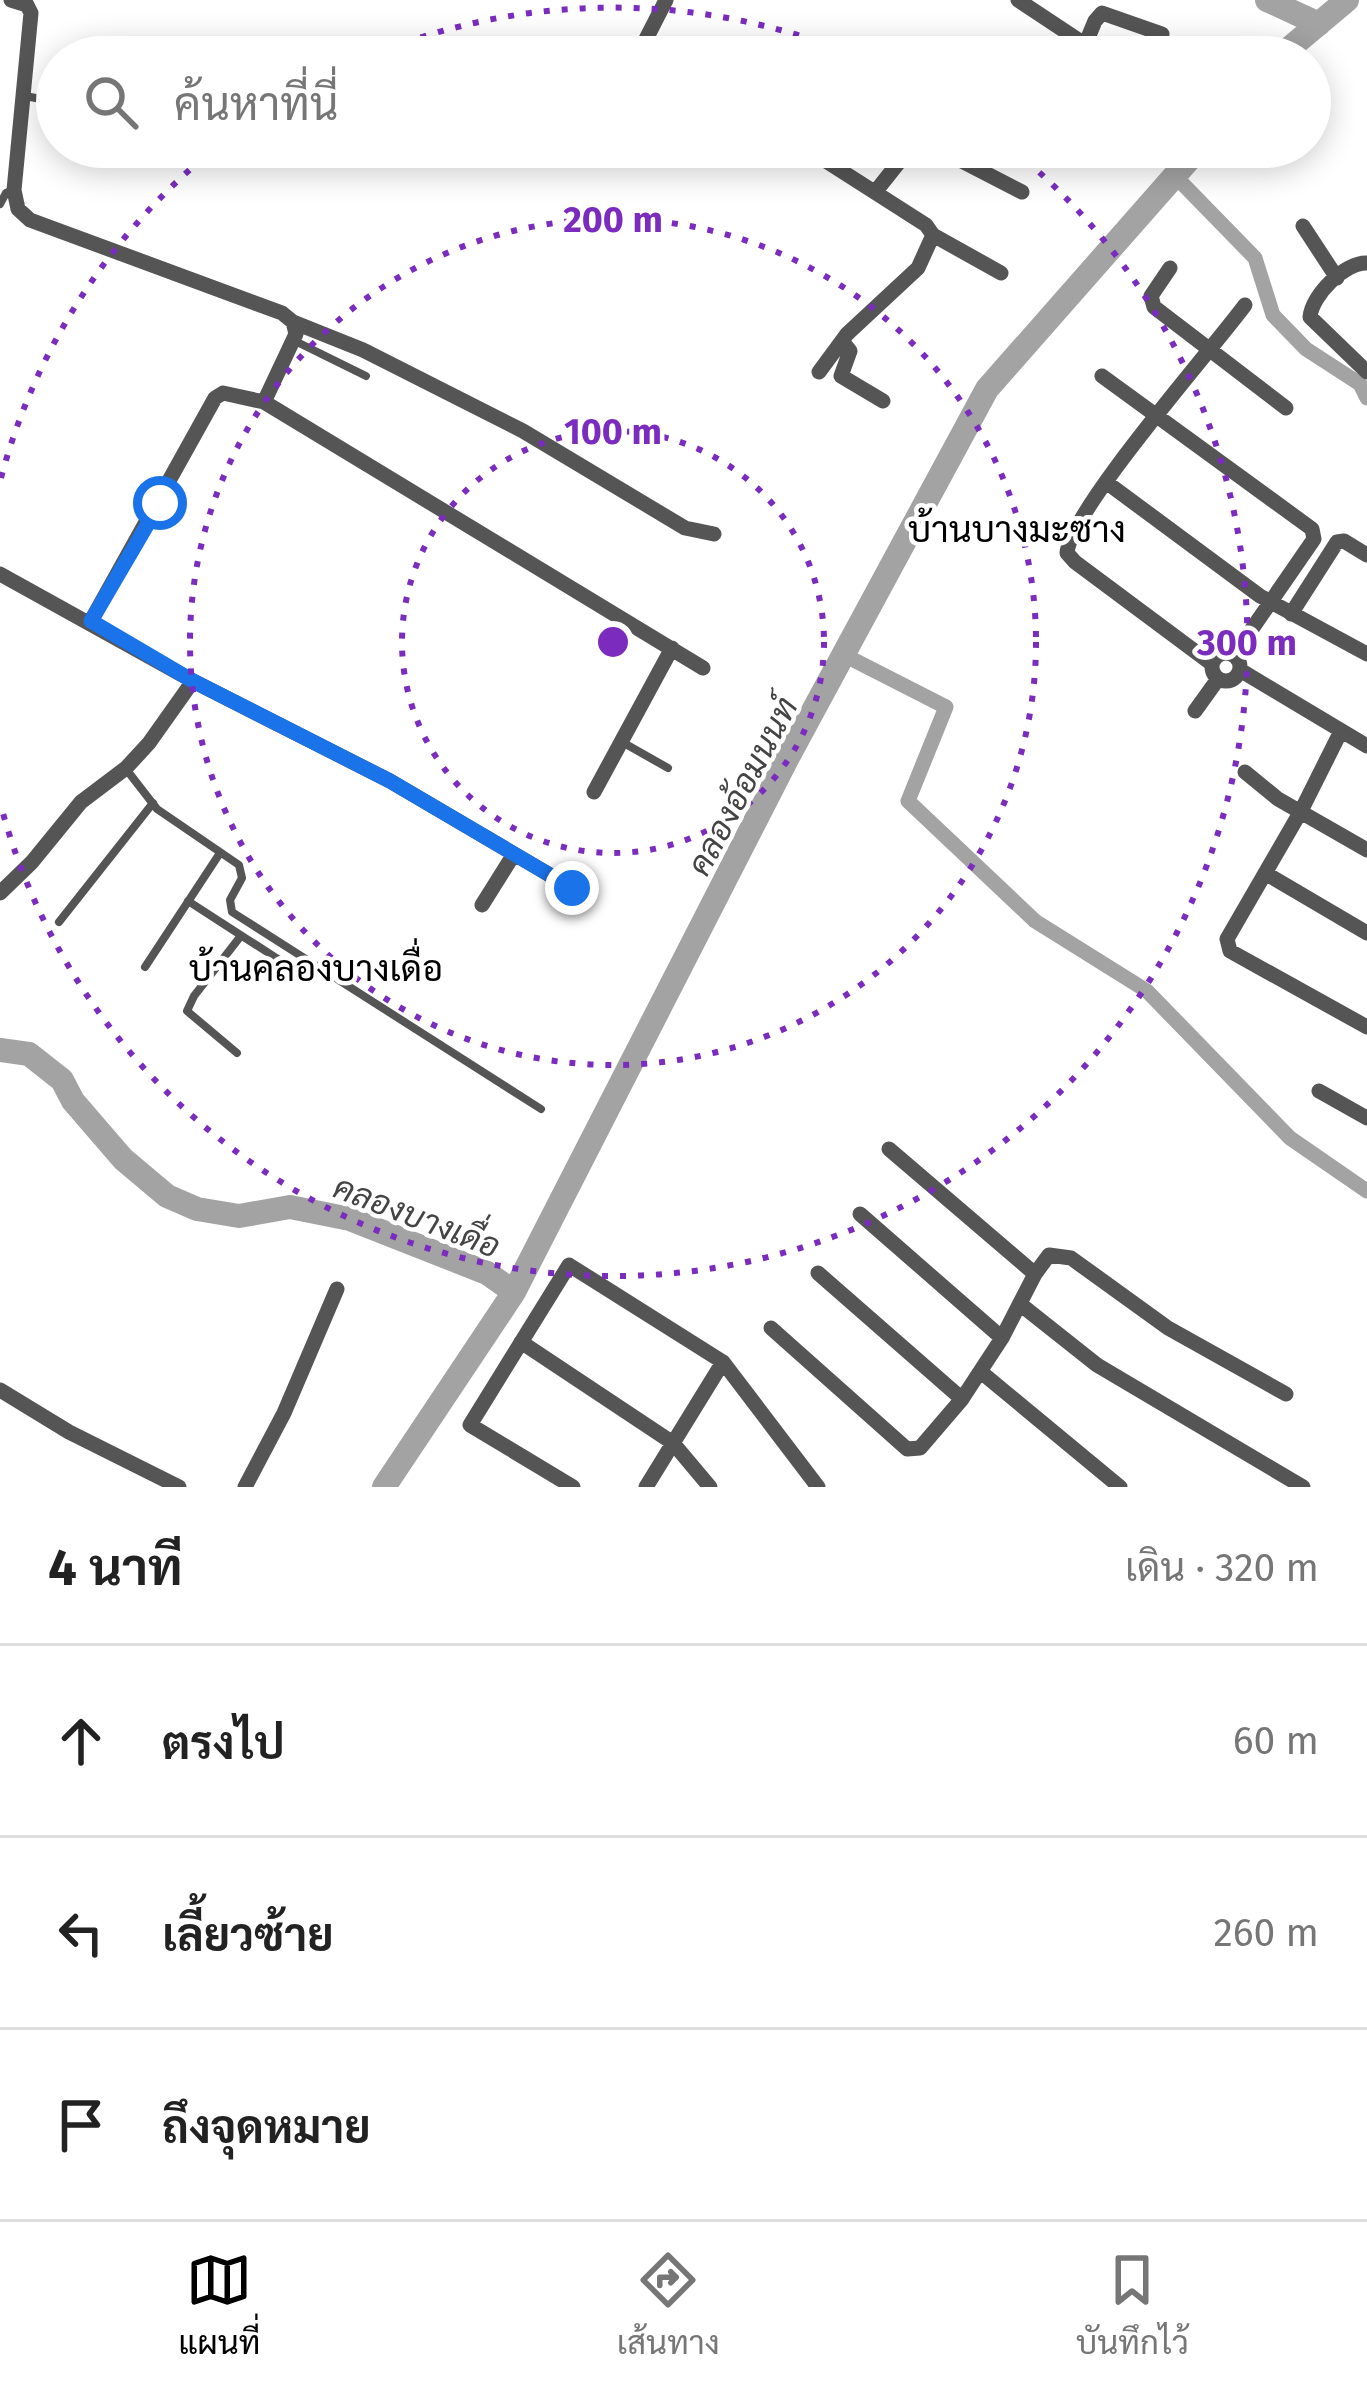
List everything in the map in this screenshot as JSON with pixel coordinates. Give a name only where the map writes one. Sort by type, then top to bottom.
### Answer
[{"type":"street","points":[[11,0],[27,5],[31,14],[14,190],[18,208],[30,220],[282,313],[292,322],[363,350],[524,431],[685,528],[714,534]]},
{"type":"street","points":[[648,36],[666,0]]},
{"type":"street","points":[[1018,0],[1072,36]]},
{"type":"street","points":[[1090,36],[1102,13],[1162,34]]},
{"type":"street","points":[[838,168],[926,225],[933,235],[1001,273]]},
{"type":"street","points":[[876,191],[894,168]]},
{"type":"street","points":[[976,168],[1022,192]]},
{"type":"street","points":[[1303,226],[1337,278]]},
{"type":"street","points":[[819,372],[842,341],[918,268],[933,235]]},
{"type":"street","points":[[1367,262],[1353,263],[1337,278],[1314,303],[1310,317],[1367,372]]},
{"type":"street","points":[[1170,268],[1150,296],[1151,304],[1286,408]]},
{"type":"street","points":[[1102,376],[1158,418],[1312,529],[1315,538],[1237,663],[1234,680],[1215,672],[1067,553],[1068,539],[1106,482],[1158,418],[1210,353],[1245,305]]},
{"type":"street","points":[[264,402],[293,340],[292,322]]},
{"type":"street","points":[[842,341],[850,351],[841,376],[883,401]]},
{"type":"street","points":[[91,621],[215,398],[224,393],[264,402],[703,668]]},
{"type":"street","points":[[1106,482],[1272,603],[1367,654]]},
{"type":"street","points":[[1291,614],[1339,541],[1367,555]]},
{"type":"street","points":[[0,574],[193,681],[390,781],[572,888]]},
{"type":"street","points":[[593,792],[672,648]]},
{"type":"street","points":[[1195,711],[1223,653],[1367,746]]},
{"type":"street","points":[[0,893],[81,802],[149,743],[193,681]]},
{"type":"street","points":[[1340,731],[1301,811],[1227,939],[1230,951],[1367,1027]]},
{"type":"street","points":[[1245,772],[1278,799],[1367,850]]},
{"type":"street","points":[[482,905],[514,854]]},
{"type":"street","points":[[1265,874],[1367,933]]},
{"type":"street","points":[[1318,1091],[1367,1118]]},
{"type":"street","points":[[889,1148],[1035,1274]]},
{"type":"street","points":[[860,1214],[1002,1338]]},
{"type":"street","points":[[771,1328],[907,1449],[920,1448],[981,1372],[1048,1255],[1071,1258],[1168,1328],[1286,1394]]},
{"type":"street","points":[[573,1487],[470,1425],[569,1264],[723,1362],[818,1487]]},
{"type":"street","points":[[818,1273],[962,1399]]},
{"type":"street","points":[[245,1487],[284,1413],[337,1289]]},
{"type":"street","points":[[1020,1304],[1097,1365],[1303,1487]]},
{"type":"street","points":[[521,1342],[673,1443],[710,1487]]},
{"type":"street","points":[[646,1487],[723,1362]]},
{"type":"street","points":[[981,1372],[1120,1487]]},
{"type":"street","points":[[0,1390],[69,1432],[179,1487]]},
{"type":"lane","points":[[25,96],[36,98]]},
{"type":"lane","points":[[0,204],[14,190]]},
{"type":"lane","points":[[293,340],[366,376]]},
{"type":"lane","points":[[621,741],[668,767]]},
{"type":"lane","points":[[125,768],[152,803],[242,870],[230,900],[232,912],[542,1109]]},
{"type":"lane","points":[[59,922],[152,803]]},
{"type":"lane","points":[[145,967],[220,852]]},
{"type":"lane","points":[[188,901],[298,972]]},
{"type":"lane","points":[[237,1053],[189,1017],[187,1006],[240,937]]},
{"type":"waterway","points":[[1267,0],[1319,24]]},
{"type":"waterway","name":"คลองอ้อมนนท์","points":[[1304,36],[1347,0]]},
{"type":"waterway","name":"คลองอ้อมนนท์","points":[[384,1487],[514,1292],[787,759],[987,389],[1182,168]]},
{"type":"waterway","points":[[1175,176],[1255,258],[1273,315],[1306,349],[1360,384],[1367,398]]},
{"type":"waterway","points":[[844,655],[946,707],[908,801],[1035,921],[1147,991],[1290,1138],[1367,1191]]},
{"type":"waterway","name":"คลองบางเดื่อ","points":[[0,1050],[29,1054],[62,1080],[73,1101],[123,1159],[167,1196],[197,1209],[239,1216],[290,1207],[350,1219],[487,1273],[514,1292]]},
{"type":"district","name":"บ้านบางมะซาง","points":[[1017,529]]},
{"type":"district","name":"บ้านคลองบางเดื่อ","points":[[316,968]]},
{"type":"route","points":[[160,503],[91,621],[193,681],[390,781],[572,888]]}]
